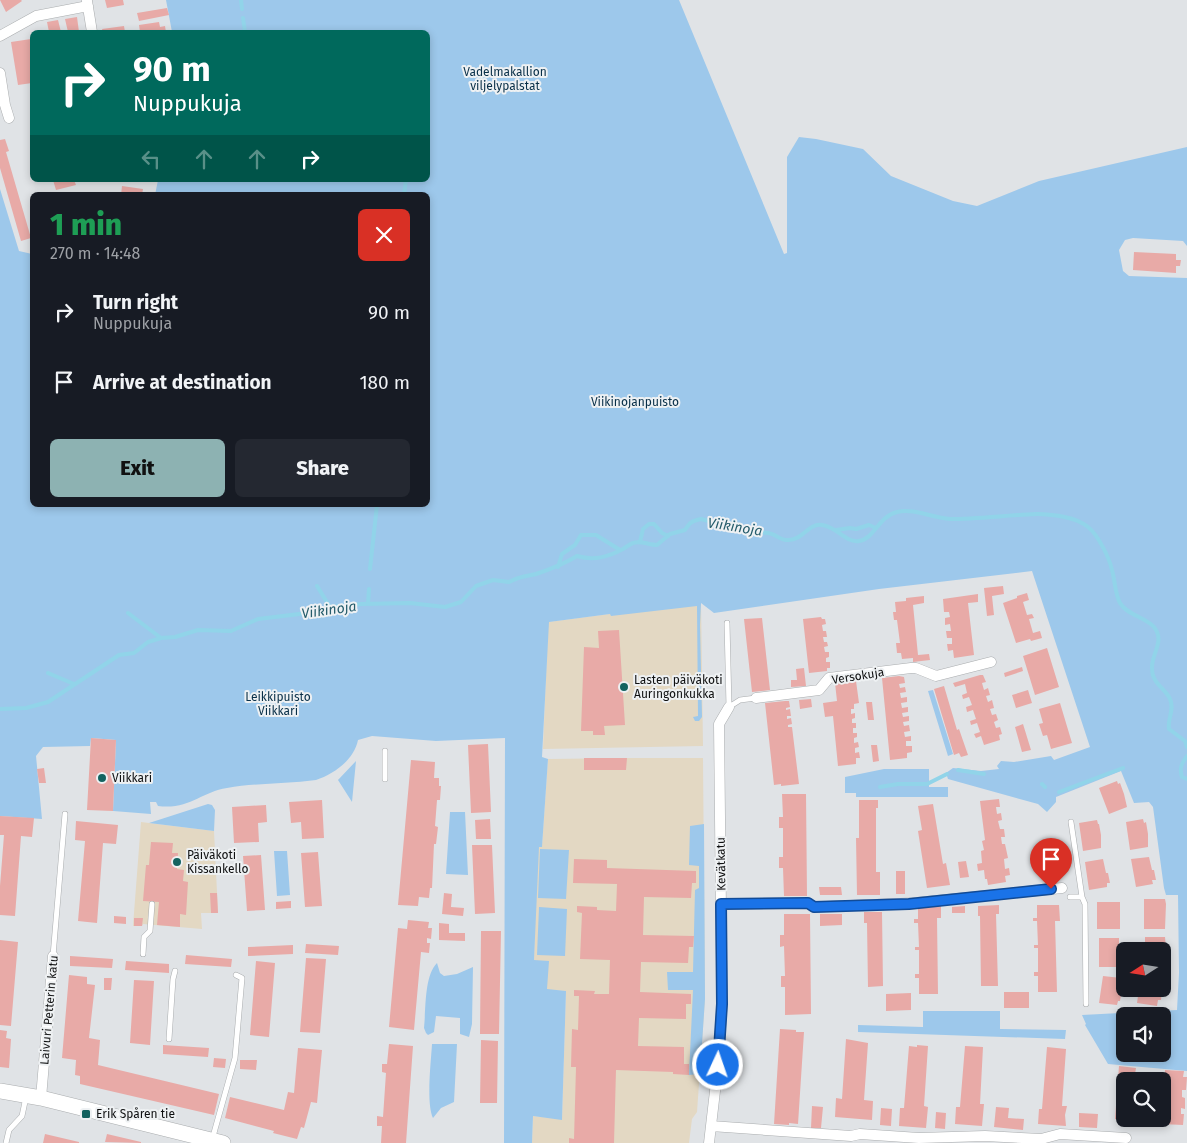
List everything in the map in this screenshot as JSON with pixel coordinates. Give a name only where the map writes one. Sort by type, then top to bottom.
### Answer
[{"type":"street","points":[[0,36],[36,16],[87,3],[92,30]]},
{"type":"street","points":[[0,73],[9,118]]},
{"type":"street","name":"Versokuja","points":[[756,698],[819,690],[829,678],[911,668],[916,668],[936,676],[991,662]]},
{"type":"street","name":"Kevätkatu","points":[[709,1143],[718,1065],[722,1004],[719,724],[729,707]]},
{"type":"street","points":[[721,904],[808,903],[814,907],[909,904],[1062,888]]},
{"type":"street","name":"Laivuri Petterin katu","points":[[34,1096],[53,956]]},
{"type":"street","points":[[0,1091],[34,1096],[218,1142]]},
{"type":"street","points":[[711,1126],[851,1136],[860,1134],[920,1138],[985,1136],[1041,1139],[1060,1134],[1126,1138]]},
{"type":"lane","points":[[728,623],[729,707]]},
{"type":"lane","name":"Versokuja","points":[[729,707],[740,700],[756,698]]},
{"type":"lane","points":[[385,751],[385,779]]},
{"type":"lane","name":"Laivuri Petterin katu","points":[[53,956],[65,814]]},
{"type":"lane","points":[[1071,822],[1082,897],[1085,904],[1086,1004]]},
{"type":"lane","points":[[1070,898],[1082,897]]},
{"type":"lane","points":[[143,954],[144,937],[150,931],[152,904]]},
{"type":"lane","points":[[169,1039],[175,971]]},
{"type":"lane","points":[[218,1142],[235,1058],[242,978],[236,976]]},
{"type":"lane","points":[[6,1143],[9,1130],[22,1116],[34,1096]]},
{"type":"shaded area","name":"Lasten päiväkoti Auringonkukka","points":[[701,602],[703,746],[543,749],[548,622]]},
{"type":"shaded area","points":[[703,758],[705,999],[697,1112],[692,1119],[689,1143],[532,1143],[533,1116],[562,1119],[566,991],[547,990],[534,961],[537,846],[542,846],[548,759]]},
{"type":"shaded area","name":"Päiväkoti Kissankello","points":[[141,822],[214,831],[218,913],[201,913],[202,929],[143,924],[142,926],[133,926]]},
{"type":"green space","name":"Viikinojanpuisto","points":[[166,0],[679,0],[784,254],[787,253],[787,157],[799,137],[863,149],[891,176],[953,201],[977,206],[1039,181],[1187,147],[1187,246],[1183,241],[1133,238],[1125,240],[1119,250],[1123,271],[1129,276],[1187,278],[1187,1071],[1108,1064],[1085,1025],[1082,1015],[1116,1013],[1116,1062],[1171,1062],[1171,1010],[1177,1010],[1179,973],[1178,895],[1166,895],[1153,807],[1149,802],[1134,803],[1121,771],[1056,797],[1056,802],[1047,812],[1038,804],[948,779],[946,773],[953,768],[981,771],[999,769],[997,766],[1001,761],[1014,762],[1051,756],[1054,760],[1090,747],[1032,571],[879,589],[714,613],[701,603],[702,717],[699,721],[695,721],[693,717],[698,716],[697,606],[549,622],[542,757],[548,759],[542,847],[539,847],[534,960],[549,961],[547,989],[566,991],[562,1120],[533,1116],[532,1143],[504,1143],[505,738],[436,741],[372,736],[358,740],[348,760],[330,774],[316,780],[227,788],[187,803],[169,807],[158,806],[156,802],[150,802],[151,814],[113,811],[116,740],[91,738],[90,746],[43,747],[36,756],[42,819],[0,816],[0,189],[19,251],[30,254],[30,507],[430,507],[430,192],[156,192],[158,182],[430,182],[430,30],[172,30]]},
{"type":"green space","points":[[933,690],[953,754],[948,756],[928,691]]},
{"type":"green space","points":[[356,761],[352,802],[338,780]]},
{"type":"green space","points":[[884,769],[929,769],[929,787],[948,787],[948,797],[856,797],[856,793],[845,793],[845,777]]},
{"type":"green space","points":[[208,804],[212,805],[215,810],[214,831],[149,823]]},
{"type":"green space","points":[[450,812],[465,812],[468,875],[446,874]]},
{"type":"green space","points":[[704,824],[705,999],[700,1074],[689,1075],[693,990],[668,990],[667,972],[693,972],[695,890],[699,888],[699,866],[689,865],[690,826]]},
{"type":"green space","points":[[540,849],[569,850],[566,899],[538,898]]},
{"type":"green space","points":[[274,851],[287,851],[290,895],[277,896]]},
{"type":"green space","points":[[539,907],[567,909],[565,956],[537,955]]},
{"type":"green space","points":[[437,963],[440,973],[444,976],[457,974],[473,967],[472,1024],[469,1037],[460,1034],[460,1018],[436,1016],[434,1032],[428,1035],[426,1033],[424,1028],[428,985],[430,976]]},
{"type":"green space","points":[[923,1011],[1000,1011],[1000,1029],[1066,1030],[1065,1039],[858,1032],[858,1025],[923,1027]]},
{"type":"green space","points":[[432,1044],[457,1044],[454,1102],[441,1108],[433,1118],[429,1093]]},
{"type":"building","points":[[0,0],[21,0],[22,1],[6,12]]},
{"type":"building","points":[[105,0],[123,0],[124,5],[107,8]]},
{"type":"building","points":[[167,8],[169,15],[139,21],[137,13]]},
{"type":"building","points":[[77,17],[79,30],[68,30],[65,19]]},
{"type":"building","points":[[58,20],[60,30],[49,30],[47,22]]},
{"type":"building","points":[[159,22],[160,27],[165,26],[166,30],[140,30],[139,25]]},
{"type":"building","points":[[124,26],[125,30],[102,30]]},
{"type":"building","points":[[30,39],[30,83],[18,85],[11,42]]},
{"type":"building","points":[[5,139],[9,151],[6,152],[30,235],[30,238],[21,241],[0,168],[0,140]]},
{"type":"building","points":[[54,182],[75,182],[76,185],[56,190]]},
{"type":"building","points":[[122,186],[143,189],[142,192],[121,192]]},
{"type":"building","points":[[1134,252],[1176,254],[1176,260],[1181,260],[1180,266],[1176,266],[1176,273],[1133,270]]},
{"type":"building","points":[[1003,586],[1004,594],[992,596],[994,615],[987,616],[984,588]]},
{"type":"building","points":[[1027,593],[1029,600],[1023,602],[1027,615],[1032,614],[1034,618],[1029,619],[1033,633],[1040,631],[1042,638],[1016,643],[1003,603]]},
{"type":"building","points":[[978,594],[978,602],[968,603],[974,655],[954,658],[953,650],[948,651],[947,644],[952,644],[952,638],[947,638],[946,631],[951,631],[950,624],[945,625],[945,618],[950,617],[949,612],[944,612],[943,599]]},
{"type":"building","points":[[924,596],[924,603],[913,605],[918,655],[929,654],[930,660],[913,662],[913,658],[902,659],[901,653],[897,653],[896,643],[900,643],[897,620],[894,620],[893,612],[896,612],[895,602],[906,601],[906,598]]},
{"type":"building","points":[[821,617],[825,619],[826,624],[822,625],[827,637],[823,637],[824,642],[827,642],[828,646],[824,647],[825,652],[829,652],[826,662],[830,662],[830,668],[827,668],[827,671],[809,673],[803,619]]},
{"type":"building","points":[[762,618],[770,690],[752,692],[744,619]]},
{"type":"building","points":[[619,630],[625,725],[604,726],[605,735],[593,735],[593,731],[581,731],[584,647],[599,648],[598,631]]},
{"type":"building","points":[[1047,648],[1059,687],[1035,695],[1023,656]]},
{"type":"building","points":[[1022,667],[1023,671],[1005,677],[1004,673]]},
{"type":"building","points":[[804,668],[806,686],[791,687],[791,680],[797,680],[796,669]]},
{"type":"building","points":[[983,675],[986,682],[982,683],[984,690],[988,688],[990,695],[986,696],[988,702],[992,700],[994,708],[990,709],[992,715],[996,714],[998,720],[994,722],[996,728],[1000,727],[1002,734],[999,735],[1000,740],[984,745],[981,736],[976,738],[974,734],[980,732],[977,723],[971,725],[970,721],[976,719],[973,710],[967,712],[966,707],[972,705],[969,697],[963,699],[962,695],[967,693],[965,684],[955,687],[953,683]]},
{"type":"building","points":[[904,677],[905,683],[899,684],[900,688],[905,687],[906,692],[900,693],[901,698],[907,697],[907,702],[901,703],[902,708],[908,707],[908,712],[902,713],[903,717],[909,716],[909,721],[903,722],[904,726],[909,725],[910,731],[904,732],[905,737],[911,736],[911,741],[906,741],[906,746],[912,746],[912,752],[907,753],[907,758],[890,760],[882,678]]},
{"type":"building","points":[[856,681],[859,703],[854,704],[851,714],[855,713],[852,723],[856,723],[853,733],[857,733],[857,737],[854,738],[854,743],[858,742],[859,747],[855,748],[855,753],[859,752],[860,758],[856,758],[856,764],[838,766],[833,716],[825,717],[823,703],[837,701],[835,683]]},
{"type":"building","points":[[944,686],[957,730],[959,729],[968,755],[961,757],[959,753],[954,755],[934,689]]},
{"type":"building","points":[[1028,690],[1032,703],[1016,708],[1012,695]]},
{"type":"building","points":[[811,699],[812,707],[800,709],[799,700]]},
{"type":"building","points":[[789,701],[790,707],[786,708],[786,710],[790,709],[791,716],[787,716],[787,719],[791,718],[792,724],[788,725],[788,727],[792,727],[799,784],[781,786],[781,784],[774,785],[765,703]]},
{"type":"building","points":[[866,702],[872,702],[874,720],[868,720]]},
{"type":"building","points":[[1060,703],[1072,743],[1051,749],[1047,735],[1043,736],[1039,724],[1043,723],[1039,709]]},
{"type":"building","points":[[1023,724],[1031,750],[1022,752],[1015,727]]},
{"type":"building","name":"Viikkari","points":[[91,738],[116,740],[113,811],[87,810]]},
{"type":"building","points":[[488,744],[491,812],[471,813],[468,745]]},
{"type":"building","points":[[871,745],[877,745],[879,761],[873,762]]},
{"type":"building","points":[[584,758],[627,758],[626,770],[584,770]]},
{"type":"building","points":[[411,760],[435,762],[434,778],[439,778],[439,786],[441,786],[440,800],[437,800],[435,826],[438,827],[436,844],[434,844],[432,888],[430,888],[429,898],[419,897],[418,906],[398,905]]},
{"type":"building","points":[[44,768],[46,783],[39,783],[37,769]]},
{"type":"building","points":[[1117,781],[1118,784],[1120,783],[1127,807],[1109,814],[1099,788]]},
{"type":"building","points":[[782,794],[806,794],[807,896],[784,896],[783,868],[779,868],[779,857],[783,857],[783,828],[779,828],[779,817],[783,817]]},
{"type":"building","points":[[999,799],[1000,807],[996,807],[997,814],[1001,813],[1002,820],[998,821],[1000,829],[1004,829],[1005,837],[1001,837],[1002,844],[1005,844],[1008,858],[1004,859],[1005,869],[1009,868],[1010,875],[1005,876],[1006,882],[988,885],[984,870],[978,871],[977,864],[982,863],[981,851],[984,850],[982,841],[985,840],[980,801]]},
{"type":"building","points":[[322,800],[324,838],[302,839],[301,822],[291,823],[289,802]]},
{"type":"building","points":[[859,800],[878,800],[878,808],[876,808],[876,872],[880,872],[880,895],[857,895],[856,838],[859,838]]},
{"type":"building","points":[[933,804],[943,864],[946,863],[950,885],[927,888],[918,831],[922,830],[918,806]]},
{"type":"building","points":[[266,805],[267,822],[258,823],[259,842],[234,843],[232,807]]},
{"type":"building","points":[[0,816],[34,818],[32,837],[21,836],[15,916],[0,915],[4,835],[0,835]]},
{"type":"building","points":[[490,819],[491,839],[476,839],[475,820]]},
{"type":"building","points":[[1143,819],[1144,823],[1146,822],[1148,847],[1130,850],[1126,822]]},
{"type":"building","points":[[1097,820],[1101,835],[1101,848],[1083,851],[1079,823]]},
{"type":"building","points":[[76,821],[118,825],[116,844],[103,843],[97,923],[78,921],[85,841],[75,840]]},
{"type":"building","points":[[151,842],[173,843],[172,853],[178,853],[177,869],[184,870],[183,881],[188,882],[186,915],[180,914],[180,927],[157,925],[159,902],[143,901],[146,865],[149,865]]},
{"type":"building","points":[[472,845],[492,845],[495,913],[475,914]]},
{"type":"building","points":[[318,852],[322,906],[305,907],[301,853]]},
{"type":"building","points":[[261,855],[265,910],[247,911],[243,856]]},
{"type":"building","points":[[1149,857],[1156,880],[1152,880],[1153,884],[1136,887],[1131,859]]},
{"type":"building","points":[[574,859],[607,860],[607,868],[696,871],[696,883],[692,883],[691,898],[644,897],[643,935],[694,936],[693,947],[689,947],[688,963],[641,962],[640,992],[691,994],[691,1004],[686,1004],[686,1019],[639,1018],[638,1046],[684,1047],[684,1064],[689,1064],[689,1075],[673,1074],[673,1072],[616,1070],[614,1143],[569,1143],[569,1138],[574,1139],[576,1067],[571,1067],[572,1029],[578,1030],[579,996],[574,996],[574,990],[595,991],[594,994],[609,994],[610,960],[580,959],[582,913],[577,912],[577,906],[597,907],[597,910],[616,911],[617,884],[573,883]]},
{"type":"building","points":[[1103,859],[1110,883],[1107,883],[1107,887],[1089,890],[1085,862]]},
{"type":"building","points":[[966,861],[969,877],[960,878],[958,862]]},
{"type":"building","points":[[896,871],[905,871],[905,894],[896,894]]},
{"type":"building","points":[[819,887],[841,887],[842,895],[820,895]]},
{"type":"building","points":[[210,893],[217,893],[218,913],[211,913]]},
{"type":"building","points":[[444,893],[452,894],[451,907],[464,908],[463,916],[442,914]]},
{"type":"building","points":[[1144,899],[1165,899],[1165,929],[1144,929]]},
{"type":"building","points":[[291,901],[291,908],[276,909],[276,902]]},
{"type":"building","points":[[1097,902],[1120,902],[1120,929],[1097,929]]},
{"type":"building","points":[[999,905],[999,914],[996,914],[998,986],[981,986],[980,916],[978,916],[978,906]]},
{"type":"building","points":[[1037,905],[1059,905],[1060,921],[1055,921],[1057,992],[1038,992],[1038,976],[1034,976],[1034,972],[1038,972],[1038,948],[1034,948],[1034,945],[1038,945],[1037,921],[1033,921],[1033,918],[1037,918]]},
{"type":"building","points":[[941,906],[941,918],[937,918],[938,994],[919,994],[919,978],[915,978],[915,974],[919,974],[919,950],[915,950],[915,947],[919,947],[918,923],[914,923],[914,919],[918,919],[918,907]]},
{"type":"building","points":[[965,906],[965,913],[952,913],[952,907]]},
{"type":"building","points":[[864,912],[882,912],[883,986],[868,987],[867,923],[864,923]]},
{"type":"building","points":[[784,914],[810,914],[811,1014],[785,1015],[785,987],[781,987],[781,976],[785,976],[784,946],[780,947],[780,935],[784,935]]},
{"type":"building","points":[[820,914],[842,914],[842,925],[820,926]]},
{"type":"building","points":[[114,916],[126,917],[126,924],[114,923]]},
{"type":"building","points":[[134,918],[143,918],[142,926],[134,926]]},
{"type":"building","points":[[408,920],[429,922],[428,928],[432,928],[431,939],[427,938],[427,943],[430,943],[429,953],[421,952],[414,1030],[389,1027],[398,928],[407,929]]},
{"type":"building","points":[[439,923],[449,924],[449,933],[465,933],[465,941],[439,940]]},
{"type":"building","points":[[481,931],[501,931],[499,1034],[480,1034]]},
{"type":"building","points":[[1145,937],[1165,937],[1165,942],[1145,942]]},
{"type":"building","points":[[1099,938],[1119,938],[1119,942],[1116,942],[1116,967],[1099,967]]},
{"type":"building","points":[[0,940],[18,942],[11,1026],[0,1025]]},
{"type":"building","points":[[306,944],[339,946],[338,955],[305,953]]},
{"type":"building","points":[[293,945],[293,954],[248,956],[248,947]]},
{"type":"building","points":[[186,955],[232,959],[231,967],[185,964]]},
{"type":"building","points":[[70,956],[113,959],[112,968],[70,966]]},
{"type":"building","points":[[306,958],[326,959],[320,1033],[300,1032]]},
{"type":"building","points":[[126,961],[169,964],[169,973],[125,970]]},
{"type":"building","points":[[256,961],[275,963],[269,1037],[250,1035]]},
{"type":"building","points":[[69,975],[87,977],[87,984],[95,985],[89,1038],[100,1040],[98,1065],[219,1094],[214,1115],[80,1084],[80,1076],[75,1075],[76,1060],[62,1058]]},
{"type":"building","points":[[1103,976],[1116,977],[1116,998],[1120,998],[1120,1001],[1118,1001],[1117,1005],[1099,1003]]},
{"type":"building","points":[[104,978],[112,978],[111,990],[104,990]]},
{"type":"building","points":[[134,980],[154,981],[150,1045],[130,1043]]},
{"type":"building","points":[[1004,992],[1029,992],[1029,1008],[1004,1008]]},
{"type":"building","points":[[911,993],[911,1010],[886,1011],[886,994]]},
{"type":"building","points":[[1138,998],[1161,998],[1161,1000],[1158,1000],[1157,1006],[1137,1003]]},
{"type":"building","points":[[780,1029],[804,1032],[798,1124],[774,1124]]},
{"type":"building","points":[[0,1030],[7,1031],[6,1038],[11,1039],[9,1068],[0,1067]]},
{"type":"building","points":[[846,1039],[868,1043],[864,1100],[873,1101],[872,1120],[835,1117],[836,1098],[842,1099]]},
{"type":"building","points":[[481,1040],[498,1041],[497,1103],[480,1103]]},
{"type":"building","points":[[389,1044],[413,1046],[406,1143],[381,1143],[382,1126],[377,1126],[377,1116],[383,1117],[386,1073],[382,1072],[382,1064],[387,1064]]},
{"type":"building","points":[[163,1045],[209,1048],[208,1057],[163,1054]]},
{"type":"building","points":[[917,1045],[928,1046],[924,1106],[928,1107],[926,1128],[899,1126],[900,1108],[904,1108],[909,1046],[917,1047]]},
{"type":"building","points":[[965,1046],[983,1047],[980,1104],[984,1104],[982,1126],[955,1124],[956,1107],[960,1107]]},
{"type":"building","points":[[1047,1047],[1066,1049],[1062,1106],[1067,1106],[1065,1115],[1066,1126],[1038,1124],[1039,1109],[1042,1109]]},
{"type":"building","points":[[298,1048],[322,1050],[317,1103],[311,1102],[304,1128],[301,1127],[297,1139],[225,1118],[230,1097],[284,1110],[288,1092],[294,1093]]},
{"type":"building","points":[[214,1058],[226,1059],[225,1068],[213,1067]]},
{"type":"building","points":[[240,1060],[257,1060],[256,1070],[240,1069]]},
{"type":"building","points":[[1119,1066],[1136,1068],[1135,1072],[1119,1072]]},
{"type":"building","points":[[1165,1070],[1184,1071],[1183,1077],[1187,1077],[1186,1090],[1182,1090],[1182,1097],[1185,1098],[1185,1109],[1181,1108],[1181,1114],[1184,1114],[1183,1125],[1171,1124],[1171,1072],[1165,1072]]},
{"type":"building","points":[[812,1106],[823,1107],[821,1128],[811,1128]]},
{"type":"building","points":[[996,1107],[1009,1108],[1008,1118],[1024,1119],[1023,1130],[994,1127]]},
{"type":"building","points":[[881,1108],[892,1109],[891,1126],[880,1125]]},
{"type":"building","points":[[936,1112],[946,1113],[945,1129],[935,1128]]},
{"type":"building","points":[[1079,1113],[1098,1114],[1097,1128],[1079,1127]]},
{"type":"building","points":[[45,1134],[79,1142],[79,1143],[43,1143]]},
{"type":"building","points":[[107,1134],[141,1142],[141,1143],[105,1142]]},
{"type":"waterway","points":[[241,0],[242,9]]},
{"type":"waterway","points":[[243,18],[245,30]]},
{"type":"waterway","points":[[404,192],[406,182]]},
{"type":"waterway","points":[[370,569],[377,507]]},
{"type":"waterway","name":"Viikinoja","points":[[0,709],[26,708],[48,702],[119,655],[134,653],[148,642],[161,638],[175,637],[198,630],[231,631],[258,619],[316,612],[330,607],[410,603],[445,607],[461,602],[476,586],[493,580],[509,582],[552,568],[577,556],[589,558],[606,556],[636,542],[657,545],[670,534],[685,530],[695,520],[701,519],[771,534],[786,540],[798,537],[813,526],[822,525],[832,528],[849,539],[859,541],[869,536],[886,518],[897,512],[910,511],[950,519],[1037,514],[1077,520],[1088,527],[1099,541],[1111,565],[1120,603],[1127,610],[1154,627],[1157,632],[1158,642],[1152,673],[1170,699],[1169,729],[1185,741],[1187,747]]},
{"type":"waterway","points":[[640,542],[643,529],[649,524],[654,524],[662,533],[668,536]]},
{"type":"waterway","points":[[836,530],[856,529],[869,525],[876,528]]},
{"type":"waterway","points":[[558,567],[562,554],[575,545],[581,535],[596,535],[620,550]]},
{"type":"waterway","points":[[317,586],[330,607]]},
{"type":"waterway","points":[[368,604],[369,589]]},
{"type":"waterway","points":[[128,613],[161,638]]},
{"type":"waterway","points":[[48,673],[74,684]]},
{"type":"waterway","name":"Viikinoja","points":[[1187,756],[1181,768],[1182,777],[1187,779]]},
{"type":"waterway","points":[[1059,792],[1123,768]]},
{"type":"waterway","points":[[958,770],[984,774]]},
{"type":"waterway","points":[[880,787],[898,784],[927,784],[947,774]]},
{"type":"waterway","points":[[1042,784],[1045,787]]},
{"type":"place","name":"Lasten päiväkoti Auringonkukka","points":[[624,687]]},
{"type":"place","name":"Viikkari","points":[[102,778]]},
{"type":"place","name":"Päiväkoti Kissankello","points":[[177,862]]},
{"type":"place","name":"Erik Spåren tie","points":[[86,1114]]},
{"type":"route","points":[[718,1065],[722,1004],[721,904],[808,903],[814,907],[855,904],[909,904],[1051,889]]},
{"type":"park label","name":"Vadelmakallion viljelypalstat","points":[[505,79]]},
{"type":"park label","name":"Leikkipuisto Viikkari","points":[[278,704]]}]
